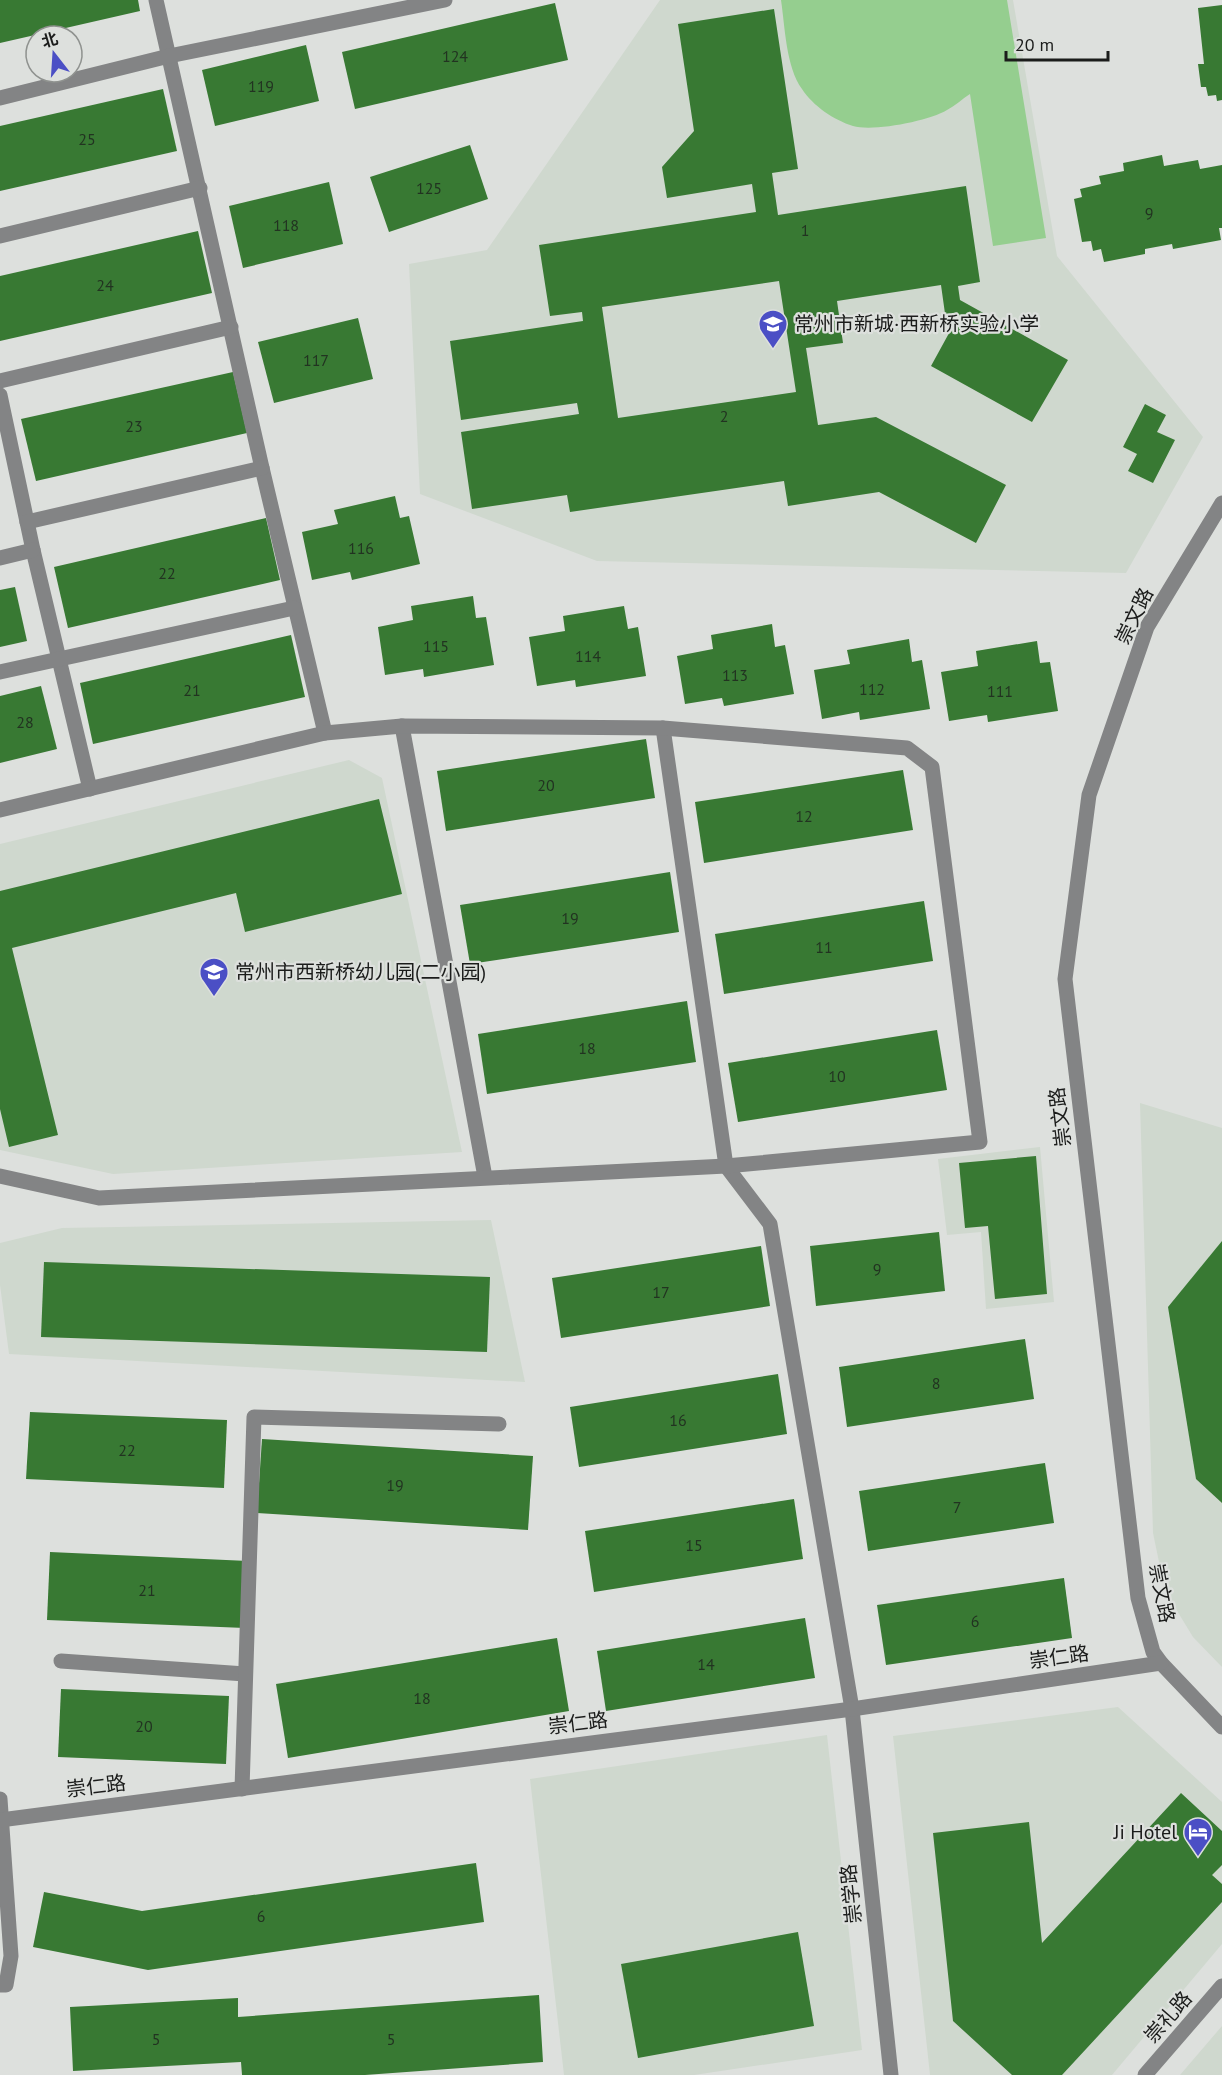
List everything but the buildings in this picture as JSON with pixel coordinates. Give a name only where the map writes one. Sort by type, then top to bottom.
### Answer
[{"type":"street","points":[[156,0],[294,608],[325,733]]},
{"type":"street","points":[[0,98],[169,56],[445,0]]},
{"type":"street","points":[[0,236],[200,188]]},
{"type":"street","points":[[0,381],[231,327]]},
{"type":"street","points":[[0,395],[6,454],[27,522],[90,789]]},
{"type":"street","points":[[27,522],[262,468]]},
{"type":"street","name":"崇文路","points":[[1222,503],[1147,627],[1089,795],[1065,979],[1138,1598],[1153,1652],[1222,1727]]},
{"type":"street","points":[[0,558],[33,550]]},
{"type":"street","points":[[0,672],[294,608]]},
{"type":"street","points":[[402,726],[485,1177]]},
{"type":"street","points":[[0,810],[325,733],[402,726],[663,728],[907,748],[932,767],[980,1142],[726,1166],[99,1198],[0,1176]]},
{"type":"street","points":[[663,728],[726,1166]]},
{"type":"street","name":"崇学路","points":[[726,1166],[770,1224],[852,1709],[891,2075]]},
{"type":"street","points":[[242,1789],[254,1417],[499,1424]]},
{"type":"street","points":[[61,1661],[245,1674]]},
{"type":"street","name":"崇仁路","points":[[1,1820],[852,1709],[1161,1663]]},
{"type":"street","points":[[0,1799],[11,1956],[6,1985],[0,1985]]},
{"type":"street","name":"崇礼路","points":[[1145,2075],[1222,1986]]},
{"type":"shaded area","name":"常州市新城·西新桥实验小学","points":[[660,0],[1013,0],[1057,256],[1203,437],[1126,573],[597,561],[420,494],[409,264],[487,250]]},
{"type":"shaded area","name":"常州市西新桥幼儿园(二小园)","points":[[349,760],[382,778],[462,1152],[113,1174],[0,1150],[0,844]]},
{"type":"shaded area","points":[[1140,1103],[1222,1128],[1222,1667],[1193,1637],[1165,1591],[1153,1533]]},
{"type":"shaded area","points":[[1040,1147],[1054,1302],[986,1309],[981,1232],[947,1235],[938,1159]]},
{"type":"shaded area","points":[[491,1220],[525,1382],[9,1354],[0,1285],[0,1243],[62,1228]]},
{"type":"shaded area","points":[[1118,1707],[1222,1802],[1222,1944],[1112,2075],[930,2075],[893,1736]]},
{"type":"shaded area","points":[[827,1735],[862,2050],[694,2075],[564,2075],[530,1779]]},
{"type":"shaded area","points":[[1222,2026],[1222,2075],[1180,2075]]},
{"type":"green space","points":[[781,0],[1007,0],[1046,238],[993,246],[970,94],[939,114],[901,124],[874,128],[853,126],[839,120],[824,112],[812,101],[797,80],[787,46]]},
{"type":"place","name":"常州市新城·西新桥实验小学","points":[[773,350]]},
{"type":"place","name":"常州市西新桥幼儿园(二小园)","points":[[214,998]]},
{"type":"place","name":"Ji Hotel","points":[[1198,1858]]}]
